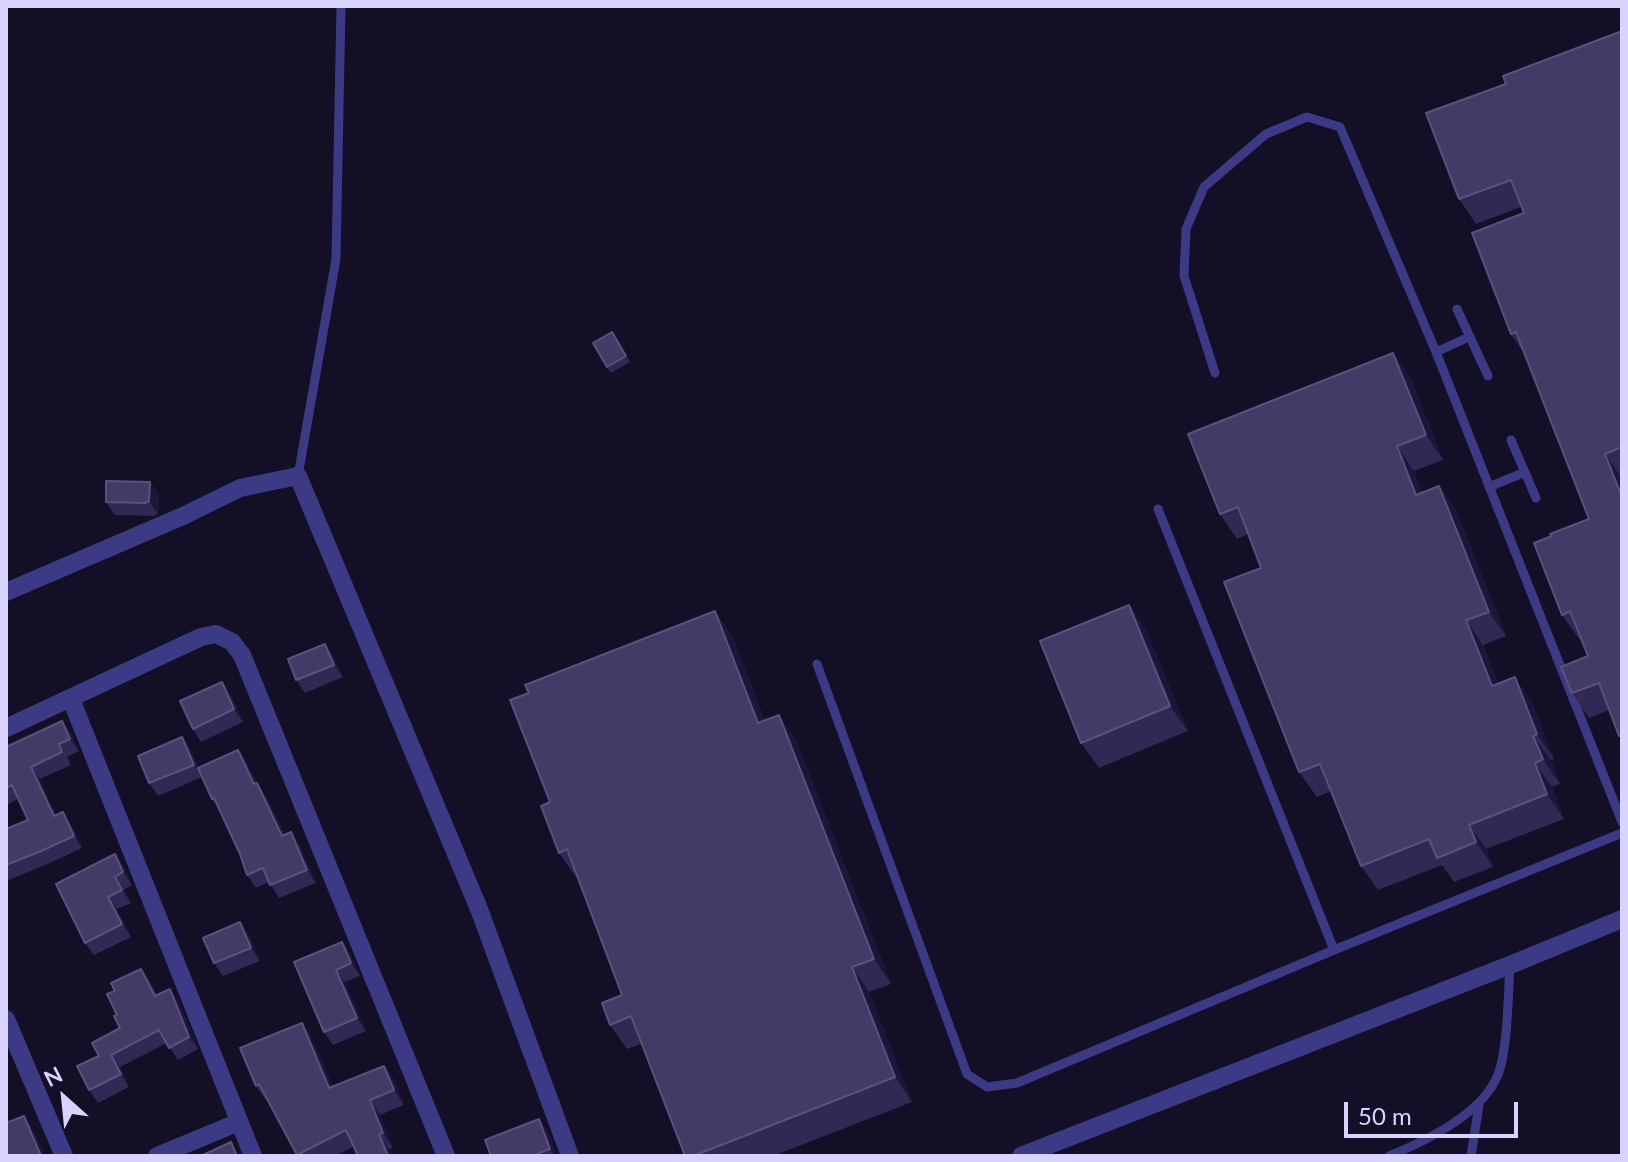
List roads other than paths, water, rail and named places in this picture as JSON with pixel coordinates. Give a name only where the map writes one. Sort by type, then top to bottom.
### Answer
[{"type":"street","points":[[6,592],[183,516],[240,488],[298,476],[479,909],[570,1156]]},
{"type":"street","points":[[6,728],[201,637],[216,634],[232,642],[242,655],[446,1156]]},
{"type":"street","points":[[71,699],[253,1156]]},
{"type":"street","points":[[1021,1156],[1622,919]]},
{"type":"street","points":[[6,1022],[64,1156]]},
{"type":"street","points":[[157,1156],[239,1122]]},
{"type":"lane","points":[[298,476],[336,259],[341,6]]},
{"type":"lane","points":[[1215,373],[1184,276],[1186,229],[1204,187],[1266,134],[1307,117],[1340,127],[1436,352],[1622,822]]},
{"type":"lane","points":[[1457,309],[1488,376]]},
{"type":"lane","points":[[1436,352],[1469,337]]},
{"type":"lane","points":[[1511,440],[1536,498]]},
{"type":"lane","points":[[1489,487],[1525,472]]},
{"type":"lane","points":[[1158,509],[1334,950]]},
{"type":"lane","points":[[817,664],[967,1074],[987,1087],[1017,1083],[1622,833]]},
{"type":"lane","points":[[1471,1156],[1479,1105],[1497,1076],[1503,1051],[1510,965]]},
{"type":"lane","points":[[1389,1156],[1423,1143],[1479,1105]]}]
